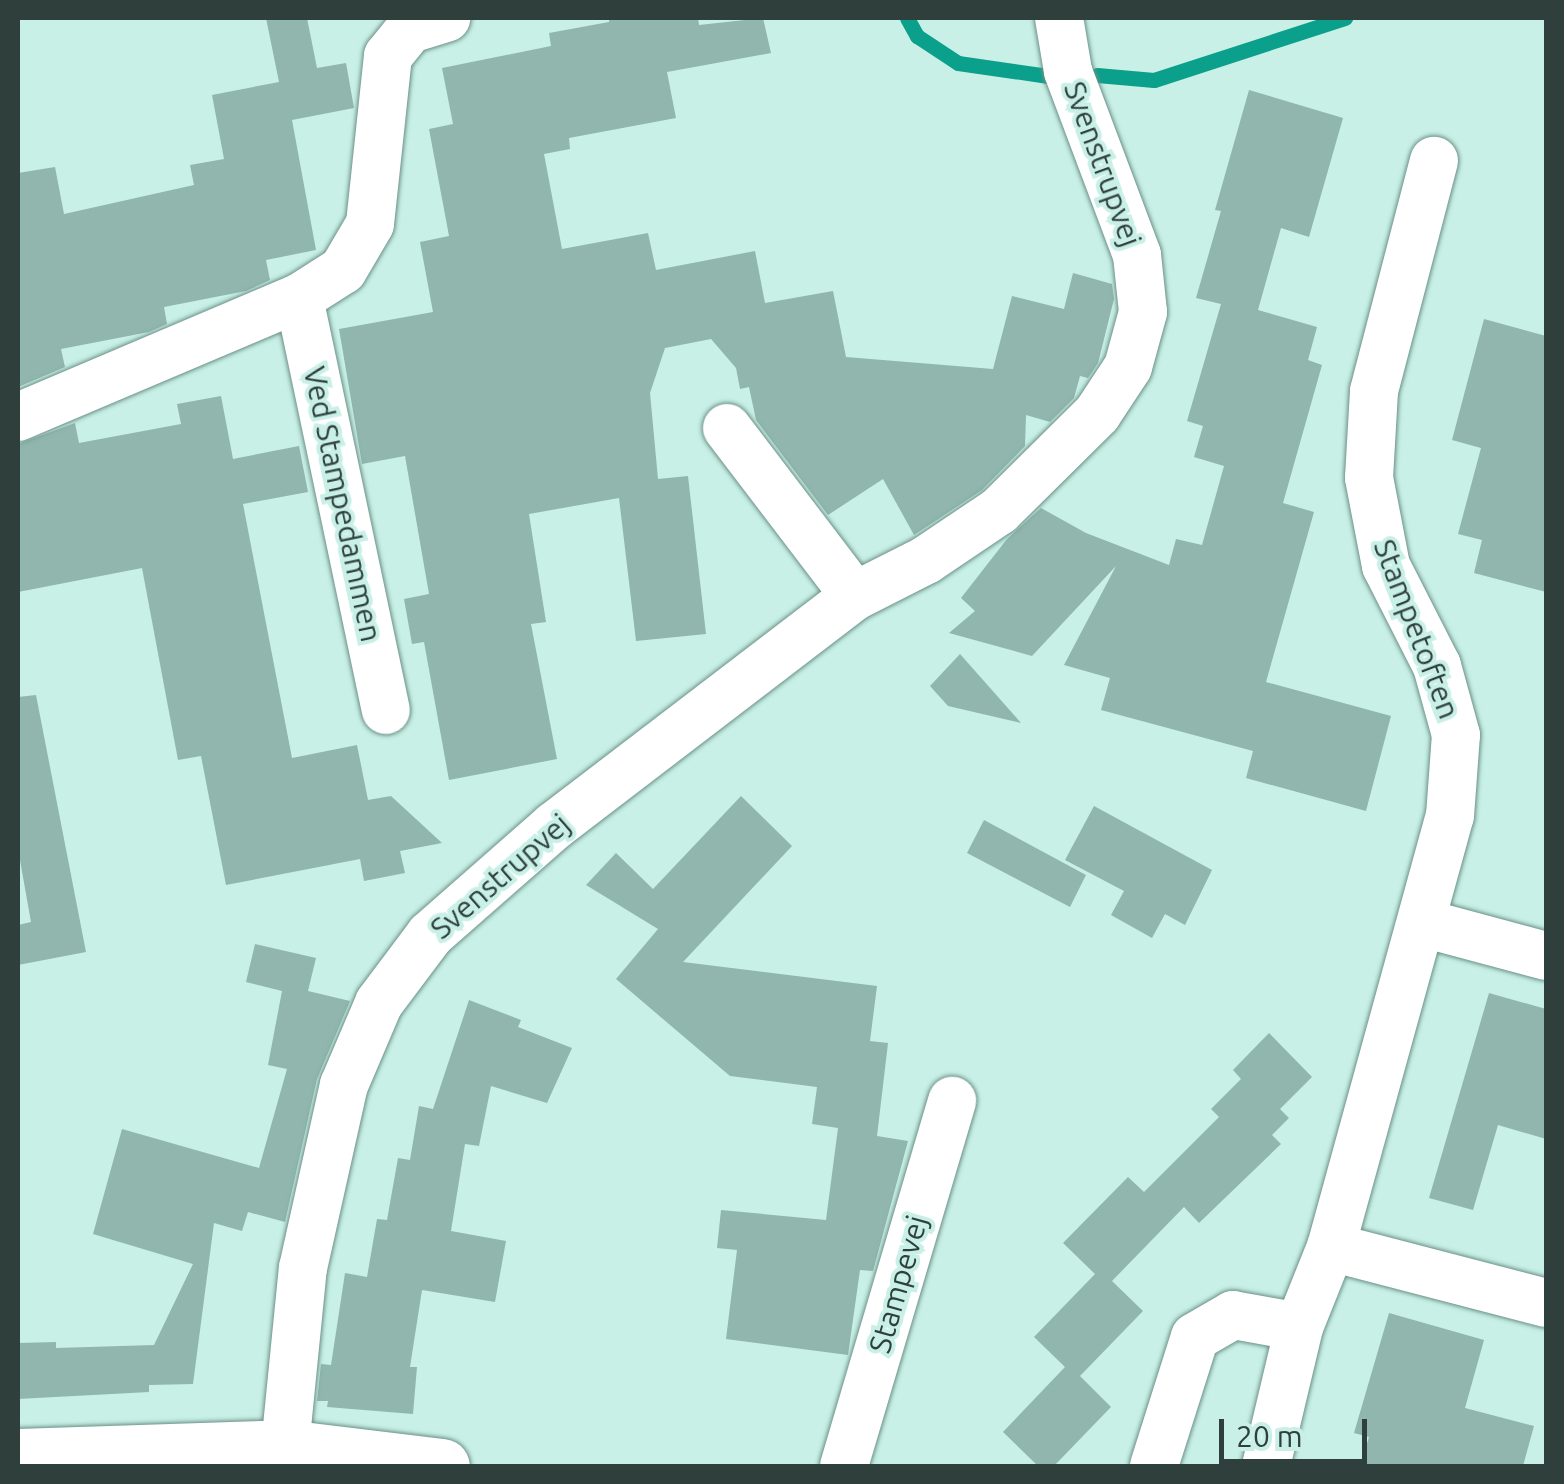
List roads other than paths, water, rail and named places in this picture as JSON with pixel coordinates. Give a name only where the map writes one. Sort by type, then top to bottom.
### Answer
[{"type":"street","points":[[18,417],[299,298],[343,270],[370,224],[388,56],[410,29],[446,18]]},
{"type":"street","name":"Svenstrupvej","points":[[285,1448],[302,1268],[344,1085],[380,1003],[430,935],[554,826],[855,596],[926,560],[999,511],[1097,414],[1128,367],[1143,312],[1137,255],[1068,71],[1059,18]]},
{"type":"street","name":"Stampetoften","points":[[1266,1466],[1298,1327],[1331,1247],[1424,923],[1450,816],[1456,735],[1437,666],[1386,566],[1368,478],[1374,391],[1434,161]]},
{"type":"street","name":"Ved Stampedammen","points":[[299,298],[386,710]]},
{"type":"street","points":[[727,428],[855,596]]},
{"type":"street","points":[[1424,923],[1546,956]]},
{"type":"street","name":"Stampevej","points":[[844,1466],[952,1100]]},
{"type":"street","points":[[1331,1247],[1546,1303]]},
{"type":"street","points":[[1154,1466],[1195,1337],[1233,1315],[1298,1327]]},
{"type":"street","points":[[18,1456],[285,1448],[442,1466]]},
{"type":"waterway","points":[[907,18],[917,36],[958,63],[1048,76]]},
{"type":"waterway","points":[[1097,75],[1154,80],[1345,18]]}]
